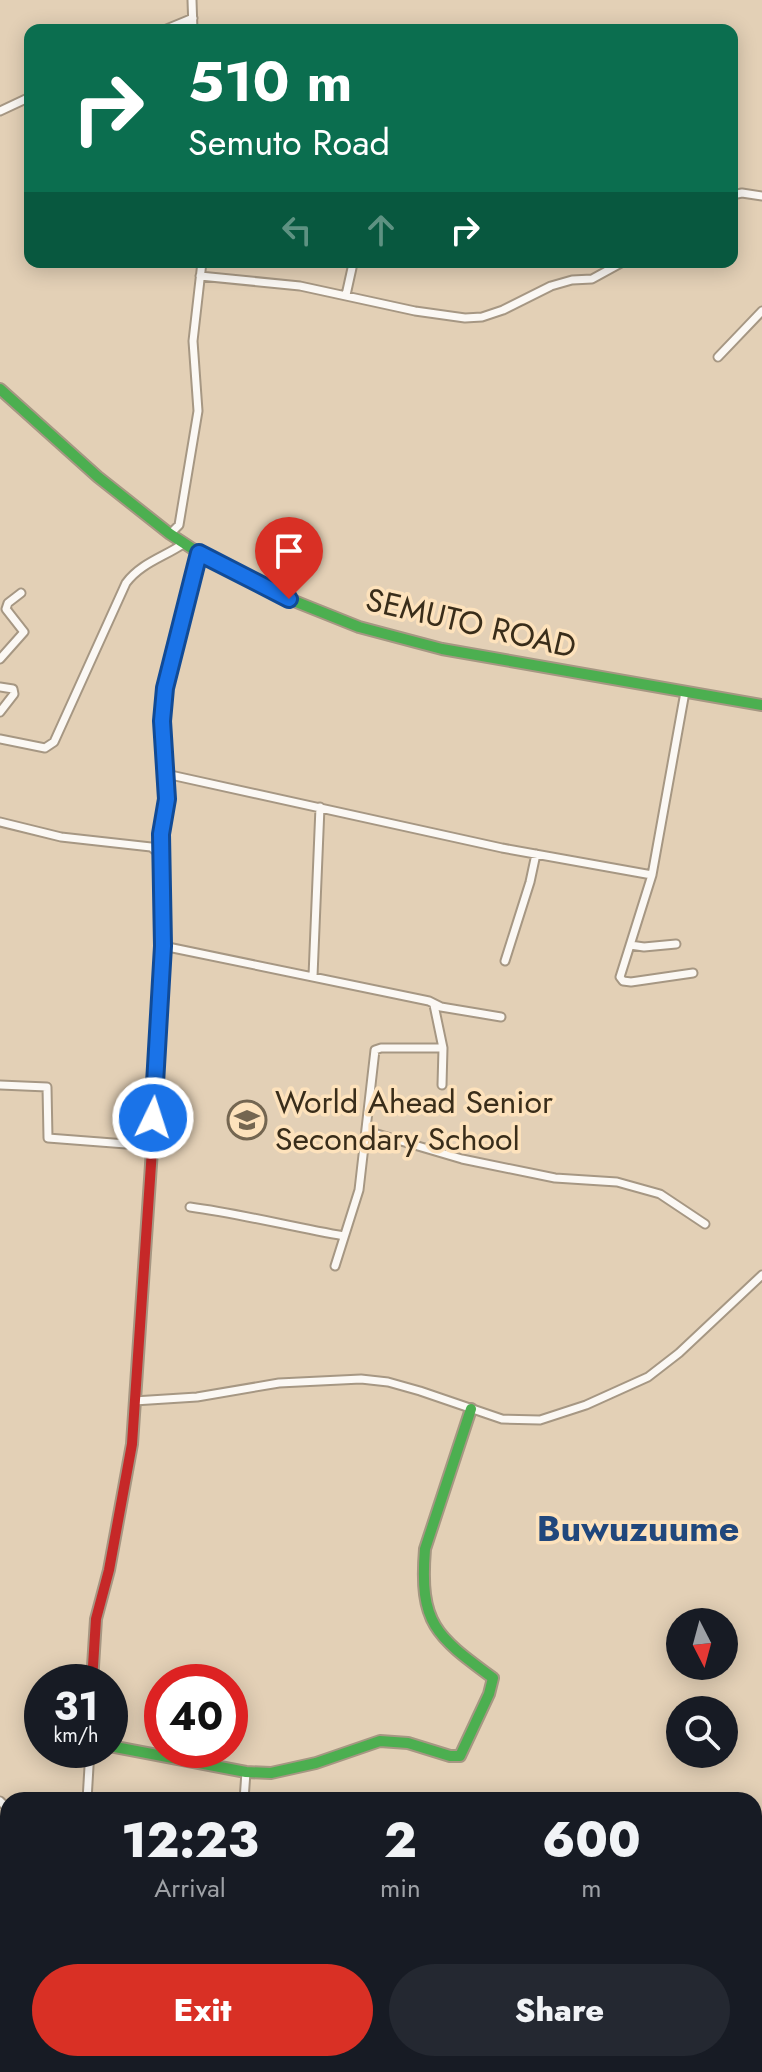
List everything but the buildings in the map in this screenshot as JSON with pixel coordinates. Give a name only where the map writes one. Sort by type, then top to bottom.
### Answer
[{"type":"street","points":[[192,0],[193,24]]},
{"type":"street","points":[[178,24],[193,18]]},
{"type":"street","points":[[0,111],[24,100]]},
{"type":"street","points":[[738,194],[762,196]]},
{"type":"street","points":[[170,534],[179,525],[198,411],[193,341],[201,268]]},
{"type":"street","points":[[346,295],[352,268]]},
{"type":"street","points":[[200,276],[277,283],[438,314],[482,317],[551,286],[592,279],[612,268]]},
{"type":"street","points":[[718,357],[762,311]]},
{"type":"street","name":"SEMUTO ROAD","points":[[0,389],[98,477],[183,544],[289,599],[386,636],[515,663],[762,705]]},
{"type":"street","points":[[0,739],[45,748],[54,742],[126,583],[138,569],[183,544]]},
{"type":"street","points":[[93,1664],[96,1619],[127,1475],[134,1401],[163,946],[161,855],[167,799],[162,721],[165,688],[199,553]]},
{"type":"street","points":[[0,659],[24,632],[6,609],[8,603],[21,593]]},
{"type":"street","points":[[0,687],[13,689],[14,694],[0,712]]},
{"type":"street","points":[[685,692],[652,875],[621,972],[623,981],[693,973]]},
{"type":"street","points":[[166,774],[536,854],[652,875]]},
{"type":"street","points":[[313,976],[320,807]]},
{"type":"street","points":[[0,822],[61,837],[151,847],[161,855]]},
{"type":"street","points":[[505,961],[536,854]]},
{"type":"street","points":[[630,945],[676,944]]},
{"type":"street","points":[[163,946],[501,1017]]},
{"type":"street","points":[[434,1005],[443,1048],[442,1085]]},
{"type":"street","points":[[335,1266],[359,1190],[375,1050],[443,1048]]},
{"type":"street","points":[[0,1085],[47,1087],[48,1138],[152,1146]]},
{"type":"street","points":[[367,1131],[462,1159],[555,1178],[617,1182],[660,1194],[705,1224]]},
{"type":"street","points":[[190,1207],[254,1216],[344,1236]]},
{"type":"street","points":[[134,1401],[197,1397],[279,1383],[361,1379],[405,1386],[502,1419],[540,1420],[586,1405],[648,1377],[679,1353],[762,1275]]},
{"type":"street","points":[[128,1749],[246,1772],[271,1773],[316,1763],[380,1741],[408,1743],[450,1756],[460,1756],[489,1694],[493,1678],[458,1652],[435,1629],[429,1616],[423,1559],[471,1409]]},
{"type":"street","points":[[87,1792],[89,1768]]},
{"type":"street","points":[[245,1792],[246,1772]]},
{"type":"traffic: fast","points":[[0,389],[98,477],[170,534],[199,553],[289,599],[359,627],[442,649],[762,705]]},
{"type":"traffic: fast","points":[[153,1135],[164,924],[161,834],[167,799],[163,704],[199,553]]},
{"type":"traffic: fast","points":[[128,1749],[246,1772],[271,1773],[316,1763],[380,1741],[408,1743],[450,1756],[460,1756],[489,1694],[493,1678],[457,1651],[435,1626],[425,1595],[424,1574],[425,1549],[471,1409]]},
{"type":"traffic: jam","points":[[93,1664],[96,1619],[109,1570],[132,1444],[153,1135]]},
{"type":"place","name":"World Ahead Senior Secondary School","points":[[247,1120]]},
{"type":"district","name":"Buwuzuume","points":[[638,1528]]},
{"type":"route","points":[[153,1118],[164,924],[161,834],[167,799],[162,721],[165,688],[199,553],[289,599]]}]
